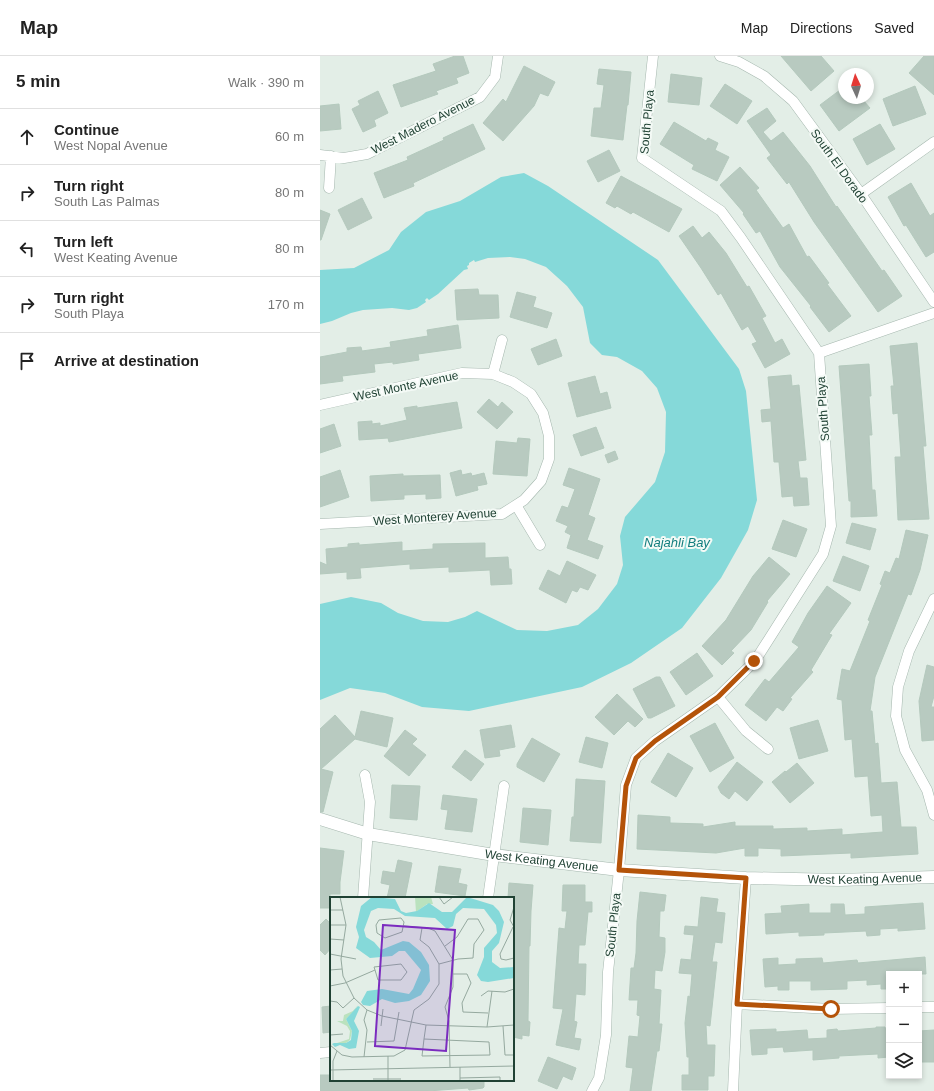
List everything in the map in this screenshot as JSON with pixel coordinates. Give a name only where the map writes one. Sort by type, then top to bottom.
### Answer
[{"type":"street","name":"West Madero Avenue","points":[[320,155],[344,158],[367,154],[480,97],[495,77],[498,56]]},
{"type":"street","name":"South Playa","points":[[592,1091],[599,1078],[606,1035],[608,972],[626,786],[633,755],[718,697],[754,661],[823,554],[831,526],[819,353],[742,238],[721,211],[642,158],[653,56]]},
{"type":"street","name":"South El Dorado","points":[[720,56],[739,62],[764,76],[792,101],[861,194],[934,302]]},
{"type":"street","points":[[861,194],[934,142]]},
{"type":"street","points":[[329,188],[331,156]]},
{"type":"street","points":[[819,353],[934,313]]},
{"type":"street","points":[[493,374],[502,340]]},
{"type":"street","name":"West Monte Avenue","points":[[320,405],[462,373],[493,374],[513,382],[531,394],[543,413],[549,436]]},
{"type":"street","name":"West Monterey Avenue","points":[[320,524],[502,514],[524,500],[541,481],[548,459],[549,436]]},
{"type":"street","points":[[516,505],[540,545]]},
{"type":"street","points":[[934,598],[909,651],[898,687],[896,716],[905,750],[927,790],[934,815]]},
{"type":"street","points":[[718,697],[746,731],[768,749]]},
{"type":"street","points":[[363,897],[370,802],[365,775]]},
{"type":"street","points":[[488,897],[504,786]]},
{"type":"street","name":"West Keating Avenue","points":[[320,819],[368,834],[494,855],[619,870],[746,878],[839,880],[934,877]]},
{"type":"street","points":[[733,1091],[737,1004],[746,878]]},
{"type":"street","points":[[737,1004],[831,1009],[886,1008]]},
{"type":"street","points":[[922,1007],[934,1007]]},
{"type":"street","points":[[320,1053],[330,1052]]},
{"type":"water","name":"Najahli Bay","points":[[524,173],[548,186],[658,260],[739,369],[746,391],[757,500],[748,530],[721,578],[682,628],[631,663],[582,687],[469,711],[422,707],[385,693],[350,688],[320,700],[320,604],[351,597],[381,603],[398,613],[423,621],[448,622],[465,617],[477,611],[517,630],[547,631],[578,625],[598,609],[617,584],[623,565],[620,536],[625,517],[655,482],[665,452],[666,412],[657,388],[642,371],[617,357],[602,355],[590,343],[583,307],[567,286],[546,267],[525,259],[510,257],[488,258],[475,262],[474,260],[467,266],[468,269],[464,270],[438,294],[429,300],[427,298],[425,300],[426,302],[417,308],[409,310],[392,308],[363,310],[320,324],[320,270],[354,268],[389,250],[401,232],[426,212],[460,201],[501,177]]},
{"type":"building","points":[[455,56],[463,56],[469,73],[456,78],[458,83],[436,91],[438,94],[401,107],[393,85],[436,71],[433,64]]},
{"type":"building","points":[[781,56],[821,56],[834,71],[811,91]]},
{"type":"building","points":[[924,56],[934,56],[934,95],[909,73]]},
{"type":"building","points":[[524,66],[555,82],[548,96],[540,93],[534,106],[503,141],[483,123],[503,99],[506,102]]},
{"type":"building","points":[[599,69],[631,72],[623,140],[591,136],[594,108],[601,108],[604,85],[597,84]]},
{"type":"building","points":[[671,74],[702,78],[699,105],[668,102]]},
{"type":"building","points":[[725,84],[752,101],[737,124],[710,106]]},
{"type":"building","points":[[915,86],[926,114],[893,126],[883,99]]},
{"type":"building","points":[[378,91],[388,113],[374,120],[376,126],[363,132],[352,109],[360,105],[358,101]]},
{"type":"building","points":[[838,92],[838,104],[866,104],[870,108],[839,131],[820,105]]},
{"type":"building","points":[[339,104],[341,129],[320,131],[320,106]]},
{"type":"building","points":[[767,108],[776,121],[763,132],[771,141],[783,132],[810,166],[836,207],[837,206],[882,271],[884,270],[902,296],[878,312],[814,222],[789,182],[787,184],[767,158],[771,155],[747,121]]},
{"type":"building","points":[[674,122],[706,141],[708,138],[718,143],[715,150],[729,157],[717,181],[692,169],[694,165],[660,144]]},
{"type":"building","points":[[473,124],[485,149],[413,183],[414,186],[384,198],[374,173],[408,160],[407,157],[444,140],[443,138]]},
{"type":"building","points":[[880,124],[895,149],[867,165],[853,139]]},
{"type":"building","points":[[609,150],[620,171],[598,182],[587,161]]},
{"type":"building","points":[[740,167],[759,188],[756,190],[783,228],[789,224],[807,257],[809,256],[829,283],[827,284],[851,316],[829,332],[810,307],[811,306],[780,267],[760,231],[756,233],[743,214],[744,213],[720,185]]},
{"type":"building","points":[[621,176],[682,209],[669,232],[633,212],[631,214],[617,206],[615,208],[606,203]]},
{"type":"building","points":[[911,183],[930,216],[934,213],[934,252],[926,257],[906,225],[904,226],[888,197]]},
{"type":"building","points":[[362,198],[372,218],[348,230],[338,210]]},
{"type":"building","points":[[320,210],[330,214],[321,240],[320,240]]},
{"type":"building","points":[[693,226],[702,238],[709,232],[726,253],[747,287],[749,286],[766,316],[762,318],[775,343],[782,339],[790,354],[765,368],[752,344],[757,342],[748,326],[742,330],[721,293],[718,295],[679,236]]},
{"type":"building","points":[[478,289],[479,295],[498,295],[499,318],[457,320],[455,290]]},
{"type":"building","points":[[517,292],[536,297],[533,307],[552,313],[547,328],[510,317]]},
{"type":"building","points":[[458,325],[461,348],[418,354],[419,360],[393,364],[393,362],[374,364],[375,372],[342,376],[343,381],[320,384],[320,357],[347,352],[347,348],[361,347],[362,351],[391,347],[390,342],[428,336],[427,330]]},
{"type":"building","points":[[556,339],[562,356],[538,365],[531,349]]},
{"type":"building","points":[[917,343],[926,446],[923,446],[929,519],[898,520],[895,457],[901,457],[898,413],[893,414],[891,386],[894,386],[890,346]]},
{"type":"building","points":[[869,364],[871,396],[869,396],[872,435],[869,435],[872,490],[875,490],[877,516],[851,517],[851,501],[849,501],[839,366]]},
{"type":"building","points":[[791,375],[792,386],[799,385],[806,460],[798,461],[800,478],[807,478],[809,505],[794,506],[793,496],[782,497],[779,462],[774,462],[771,421],[762,422],[761,410],[771,409],[768,377]]},
{"type":"building","points":[[595,376],[600,394],[607,392],[611,408],[577,417],[568,383]]},
{"type":"building","points":[[489,399],[498,407],[502,402],[513,412],[497,429],[477,412]]},
{"type":"building","points":[[457,402],[462,428],[389,442],[388,438],[359,440],[358,422],[372,421],[372,424],[380,423],[380,426],[407,420],[404,408],[417,406],[417,408]]},
{"type":"building","points":[[334,424],[341,446],[320,453],[320,429]]},
{"type":"building","points":[[596,427],[604,448],[581,456],[573,435]]},
{"type":"building","points":[[518,438],[530,439],[527,476],[493,474],[496,441],[517,443]]},
{"type":"building","points":[[615,451],[618,459],[608,463],[605,455]]},
{"type":"building","points":[[569,468],[600,479],[588,515],[595,518],[587,540],[603,546],[598,559],[567,548],[571,535],[565,532],[568,526],[556,521],[562,506],[568,508],[575,489],[563,485]]},
{"type":"building","points":[[340,470],[349,497],[320,507],[320,477]]},
{"type":"building","points":[[461,470],[462,475],[471,473],[472,476],[484,473],[487,484],[477,486],[478,490],[456,496],[450,473]]},
{"type":"building","points":[[403,474],[403,476],[440,475],[441,498],[426,499],[426,494],[404,495],[404,499],[371,501],[370,476]]},
{"type":"building","points":[[783,520],[807,529],[796,557],[772,549]]},
{"type":"building","points":[[852,523],[876,529],[870,550],[846,543]]},
{"type":"building","points":[[906,530],[928,535],[920,570],[911,595],[908,594],[875,677],[870,711],[872,711],[875,744],[878,743],[881,783],[897,782],[901,827],[916,827],[918,854],[851,858],[851,853],[781,856],[781,849],[758,848],[758,856],[745,856],[745,848],[716,853],[637,849],[638,815],[670,817],[670,823],[703,824],[703,827],[735,822],[735,826],[773,826],[773,829],[807,828],[807,831],[842,829],[842,835],[883,832],[882,815],[871,816],[868,776],[855,777],[852,739],[845,740],[842,700],[837,699],[842,669],[850,671],[870,621],[868,620],[882,585],[880,584],[885,571],[890,573],[896,558],[899,559]]},
{"type":"building","points":[[402,542],[402,551],[433,549],[433,544],[485,543],[485,558],[508,557],[509,569],[511,569],[512,584],[491,585],[490,570],[449,572],[449,567],[410,569],[410,564],[360,568],[361,578],[347,579],[347,572],[320,574],[320,562],[327,565],[326,549],[348,547],[348,544],[359,543],[359,545]]},
{"type":"building","points":[[843,556],[869,566],[860,591],[833,581]]},
{"type":"building","points":[[769,557],[790,574],[767,601],[768,602],[751,630],[731,651],[734,653],[722,665],[702,646],[726,620],[753,576]]},
{"type":"building","points":[[567,561],[596,575],[588,590],[580,587],[577,592],[572,590],[566,603],[539,589],[548,570],[560,576]]},
{"type":"building","points":[[827,586],[851,603],[829,634],[832,635],[811,670],[813,672],[790,698],[792,699],[783,711],[777,707],[766,721],[745,705],[765,679],[769,682],[799,647],[792,642],[808,613]]},
{"type":"building","points":[[697,653],[713,676],[686,695],[670,672]]},
{"type":"building","points":[[927,665],[934,667],[934,696],[931,707],[934,707],[934,740],[922,741],[919,701]]},
{"type":"building","points":[[656,677],[660,677],[675,706],[651,718],[648,718],[633,689]]},
{"type":"building","points":[[617,694],[643,719],[635,727],[628,721],[614,735],[595,717]]},
{"type":"building","points":[[361,711],[393,718],[387,747],[355,739],[321,769],[333,772],[323,812],[320,812],[320,729],[335,715],[355,737]]},
{"type":"building","points":[[818,720],[828,751],[799,759],[790,728]]},
{"type":"building","points":[[715,723],[734,758],[710,772],[690,736]]},
{"type":"building","points":[[511,725],[515,747],[499,750],[500,756],[485,758],[480,730]]},
{"type":"building","points":[[405,730],[417,739],[412,744],[426,755],[409,776],[384,756]]},
{"type":"building","points":[[586,737],[608,743],[602,768],[579,762]]},
{"type":"building","points":[[532,738],[560,754],[544,782],[517,767],[517,764]]},
{"type":"building","points":[[465,750],[484,764],[471,781],[452,767]]},
{"type":"building","points":[[668,753],[693,768],[676,797],[651,782]]},
{"type":"building","points":[[737,762],[763,782],[747,801],[735,791],[729,799],[721,793],[718,787]]},
{"type":"building","points":[[797,763],[814,783],[790,803],[772,782]]},
{"type":"building","points":[[576,779],[605,781],[601,843],[570,841],[572,817],[574,817]]},
{"type":"building","points":[[392,785],[420,786],[417,820],[390,818]]},
{"type":"building","points":[[443,795],[477,799],[472,832],[445,829],[448,810],[441,809]]},
{"type":"building","points":[[523,808],[551,810],[548,845],[520,842]]},
{"type":"building","points":[[320,848],[344,851],[340,894],[330,894],[330,908],[320,908]]},
{"type":"building","points":[[398,860],[412,863],[405,897],[387,897],[390,885],[381,883],[383,871],[395,873]]},
{"type":"building","points":[[439,866],[461,869],[458,883],[467,885],[465,896],[435,892]]},
{"type":"building","points":[[509,883],[533,885],[529,946],[529,1036],[522,1035],[522,1039],[514,1037],[514,897],[508,897]]},
{"type":"building","points":[[563,885],[585,885],[585,902],[592,902],[592,912],[588,912],[585,945],[579,945],[578,964],[586,964],[585,995],[576,994],[574,1021],[577,1022],[574,1038],[581,1039],[579,1050],[556,1045],[563,1009],[553,1008],[559,928],[565,929],[567,911],[562,911]]},
{"type":"building","points":[[640,892],[666,895],[664,911],[660,911],[659,937],[665,938],[665,952],[662,971],[655,970],[654,989],[661,990],[659,1024],[662,1024],[659,1051],[657,1051],[651,1091],[630,1091],[633,1068],[626,1067],[629,1036],[638,1037],[640,1016],[637,1015],[638,1000],[629,1000],[631,968],[634,968],[636,953]]},
{"type":"building","points":[[701,897],[718,899],[716,912],[725,913],[722,943],[715,942],[712,962],[717,962],[710,1026],[706,1025],[707,1045],[715,1045],[714,1076],[708,1076],[708,1090],[682,1090],[682,1075],[689,1075],[689,1057],[687,1057],[685,1023],[688,996],[690,997],[692,974],[679,973],[681,959],[691,960],[694,935],[684,934],[685,926],[698,927]]},
{"type":"building","points":[[923,903],[925,929],[898,931],[898,928],[880,929],[880,935],[867,936],[866,931],[799,936],[799,932],[766,934],[765,914],[782,913],[781,906],[809,904],[809,913],[831,913],[831,904],[844,904],[845,915],[865,914],[865,907]]},
{"type":"building","points":[[326,919],[330,923],[330,949],[325,955],[320,950],[320,925]]},
{"type":"building","points":[[925,957],[926,974],[922,974],[922,971],[886,971],[886,989],[881,989],[881,984],[867,985],[867,980],[847,981],[847,989],[811,990],[811,981],[789,981],[789,990],[778,990],[778,986],[765,987],[763,959],[778,958],[778,965],[796,964],[796,959],[822,958],[823,963],[857,960],[858,963]]},
{"type":"building","points":[[330,1006],[330,1032],[323,1033],[322,1007]]},
{"type":"building","points":[[885,1027],[886,1057],[878,1058],[878,1054],[839,1056],[839,1058],[813,1060],[813,1050],[784,1052],[783,1047],[767,1048],[767,1054],[752,1055],[750,1030],[776,1029],[776,1032],[807,1030],[808,1039],[827,1038],[827,1030],[837,1029],[838,1031]]},
{"type":"building","points":[[934,1030],[934,1062],[922,1062],[922,1031]]},
{"type":"building","points":[[548,1057],[576,1068],[572,1080],[563,1076],[557,1089],[538,1081]]},
{"type":"building","points":[[320,1075],[329,1075],[330,1081],[484,1081],[483,1088],[469,1090],[468,1088],[428,1091],[320,1091]]},
{"type":"route","points":[[754,661],[718,697],[655,741],[636,758],[626,786],[619,870],[746,878],[737,1004],[831,1009]]}]
